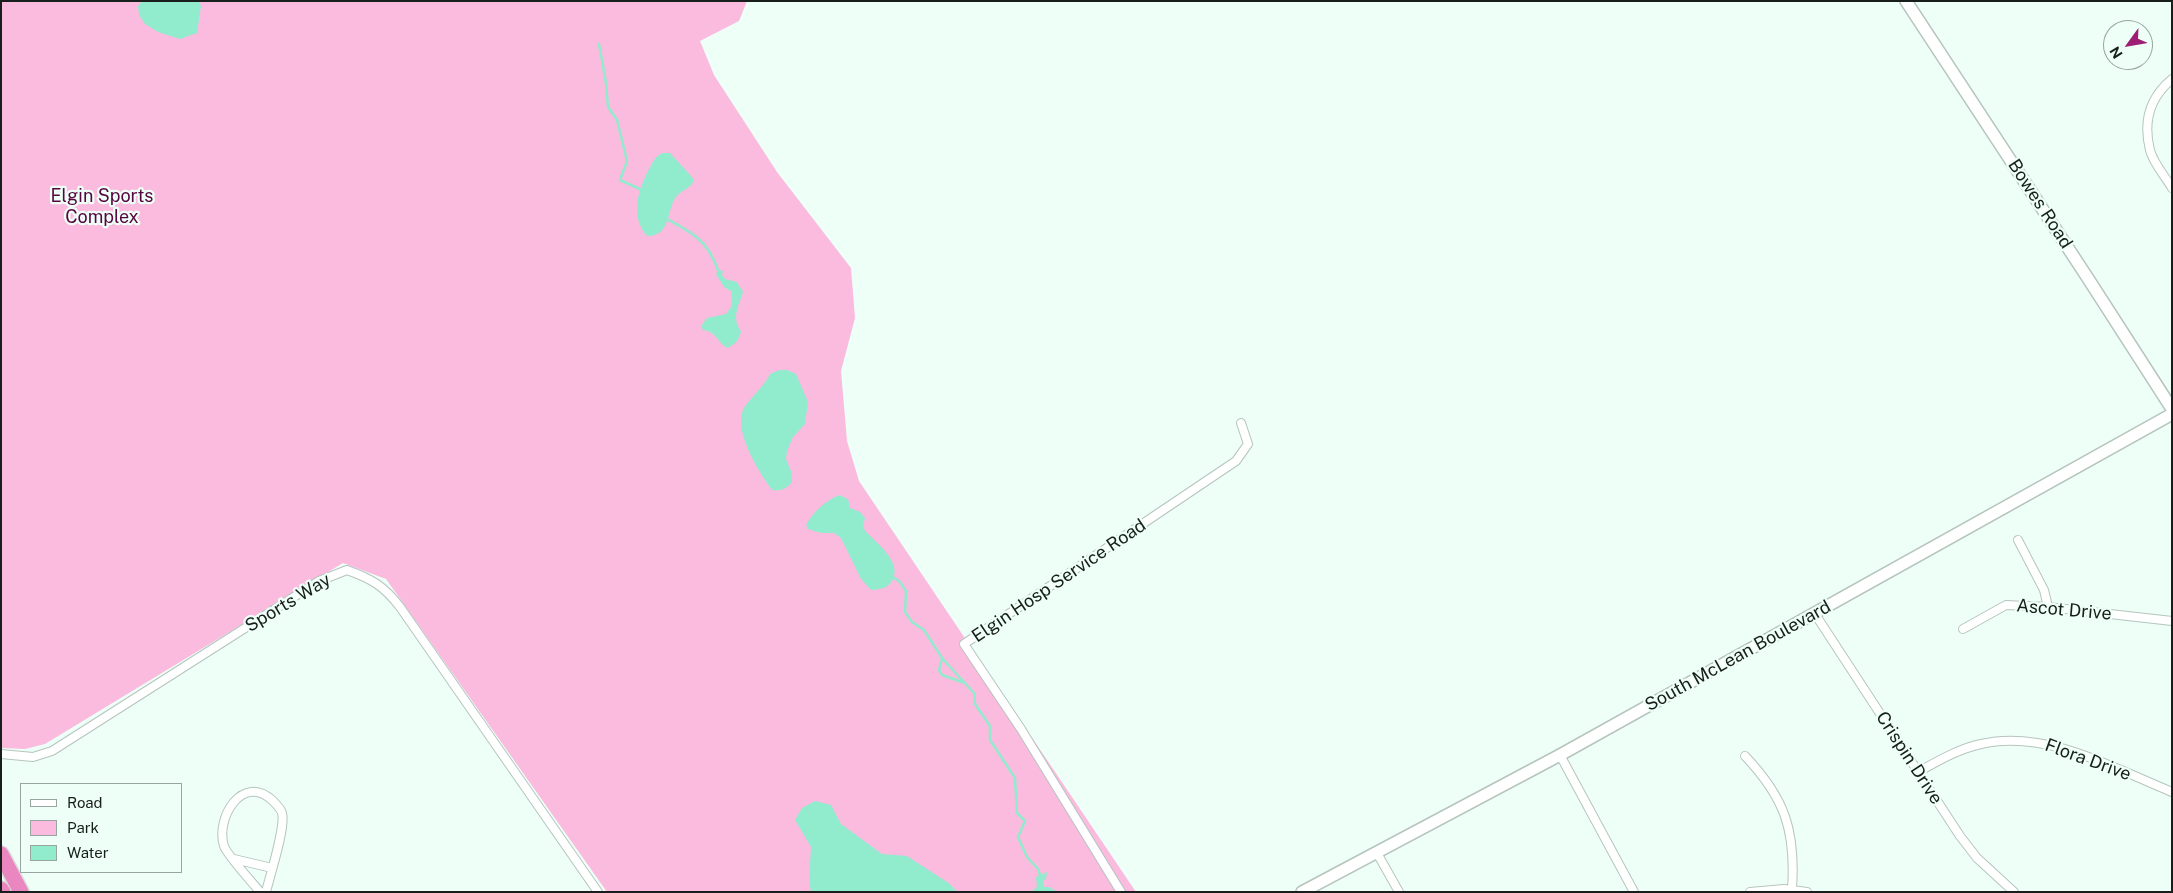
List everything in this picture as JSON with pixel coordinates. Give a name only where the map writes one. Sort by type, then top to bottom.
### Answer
[{"type":"highway","points":[[1,854],[21,892]]},
{"type":"main road","name":"Bowes Road","points":[[1906,1],[2172,409]]},
{"type":"main road","name":"South McLean Boulevard","points":[[1302,892],[1560,755],[2172,414]]},
{"type":"street","points":[[2172,79],[2160,88],[2146,117],[2150,151],[2172,188]]},
{"type":"street","name":"Elgin Hosp Service Road","points":[[1121,892],[1020,729],[964,644],[1236,461],[1248,444],[1241,423]]},
{"type":"street","points":[[2018,540],[2044,590],[2048,607]]},
{"type":"street","name":"Sports Way","points":[[1,754],[33,757],[52,751],[319,581],[347,570],[372,579],[388,592],[400,607],[598,892]]},
{"type":"street","name":"Ascot Drive","points":[[1963,629],[2006,605],[2048,607],[2172,621]]},
{"type":"street","name":"Crispin Drive","points":[[1815,614],[1960,836],[1977,858],[2014,892]]},
{"type":"street","name":"Flora Drive","points":[[1918,772],[1956,752],[1980,744],[2005,740],[2038,742],[2068,750],[2172,792]]},
{"type":"street","points":[[1560,755],[1634,892]]},
{"type":"street","points":[[1745,756],[1771,787],[1785,816],[1793,853],[1792,888]]},
{"type":"street","points":[[260,892],[224,848],[222,834],[227,810],[238,797],[249,792],[265,794],[282,811],[283,823],[266,892]]},
{"type":"street","points":[[1377,852],[1399,892]]},
{"type":"street","points":[[234,859],[272,868]]},
{"type":"street","points":[[1750,892],[1792,888],[1807,892]]},
{"type":"green space","name":"Elgin Sports Complex","points":[[1,1],[747,1],[739,21],[700,41],[714,75],[777,172],[851,268],[855,318],[841,371],[847,441],[859,481],[1136,892],[607,892],[386,579],[343,563],[45,744],[25,749],[1,748]]},
{"type":"water","points":[[142,1],[199,1],[201,6],[197,33],[180,39],[158,32],[145,24],[139,15],[138,6]]},
{"type":"water","points":[[662,153],[670,153],[694,181],[676,197],[667,222],[660,232],[647,236],[642,229],[637,214],[638,198],[651,165],[656,157]]},
{"type":"water","points":[[718,270],[723,271],[722,275],[725,279],[737,282],[743,292],[736,316],[741,331],[735,343],[727,348],[713,334],[703,330],[701,326],[707,318],[726,314],[731,307],[732,292],[724,287],[716,274]]},
{"type":"water","points":[[779,370],[787,370],[796,374],[808,402],[805,424],[793,437],[787,451],[786,459],[791,471],[792,482],[784,489],[772,490],[749,451],[741,428],[741,417],[750,399],[770,374]]},
{"type":"water","points":[[839,495],[848,499],[850,508],[860,512],[865,518],[863,527],[866,532],[888,554],[892,561],[895,574],[890,584],[886,587],[871,590],[861,579],[841,538],[834,533],[821,533],[808,529],[806,525],[816,511],[829,500]]},
{"type":"water","points":[[815,801],[831,805],[841,824],[882,854],[907,856],[950,884],[957,892],[811,892],[809,880],[811,847],[795,820],[802,808]]},
{"type":"water","points":[[1047,872],[1046,879],[1043,881],[1044,887],[1049,887],[1058,892],[1031,892],[1037,887],[1036,877]]},
{"type":"waterway","points":[[599,44],[608,107],[617,120],[627,161],[620,180],[642,190]]},
{"type":"waterway","points":[[667,219],[698,239],[709,252],[718,270]]},
{"type":"waterway","points":[[893,577],[900,582],[906,591],[905,612],[912,622],[924,630],[942,658],[974,693],[975,704],[990,726],[990,740],[1015,778],[1017,813],[1025,821],[1018,837],[1027,857],[1038,869],[1041,878]]},
{"type":"waterway","points":[[942,658],[939,670],[942,675],[962,682]]}]
